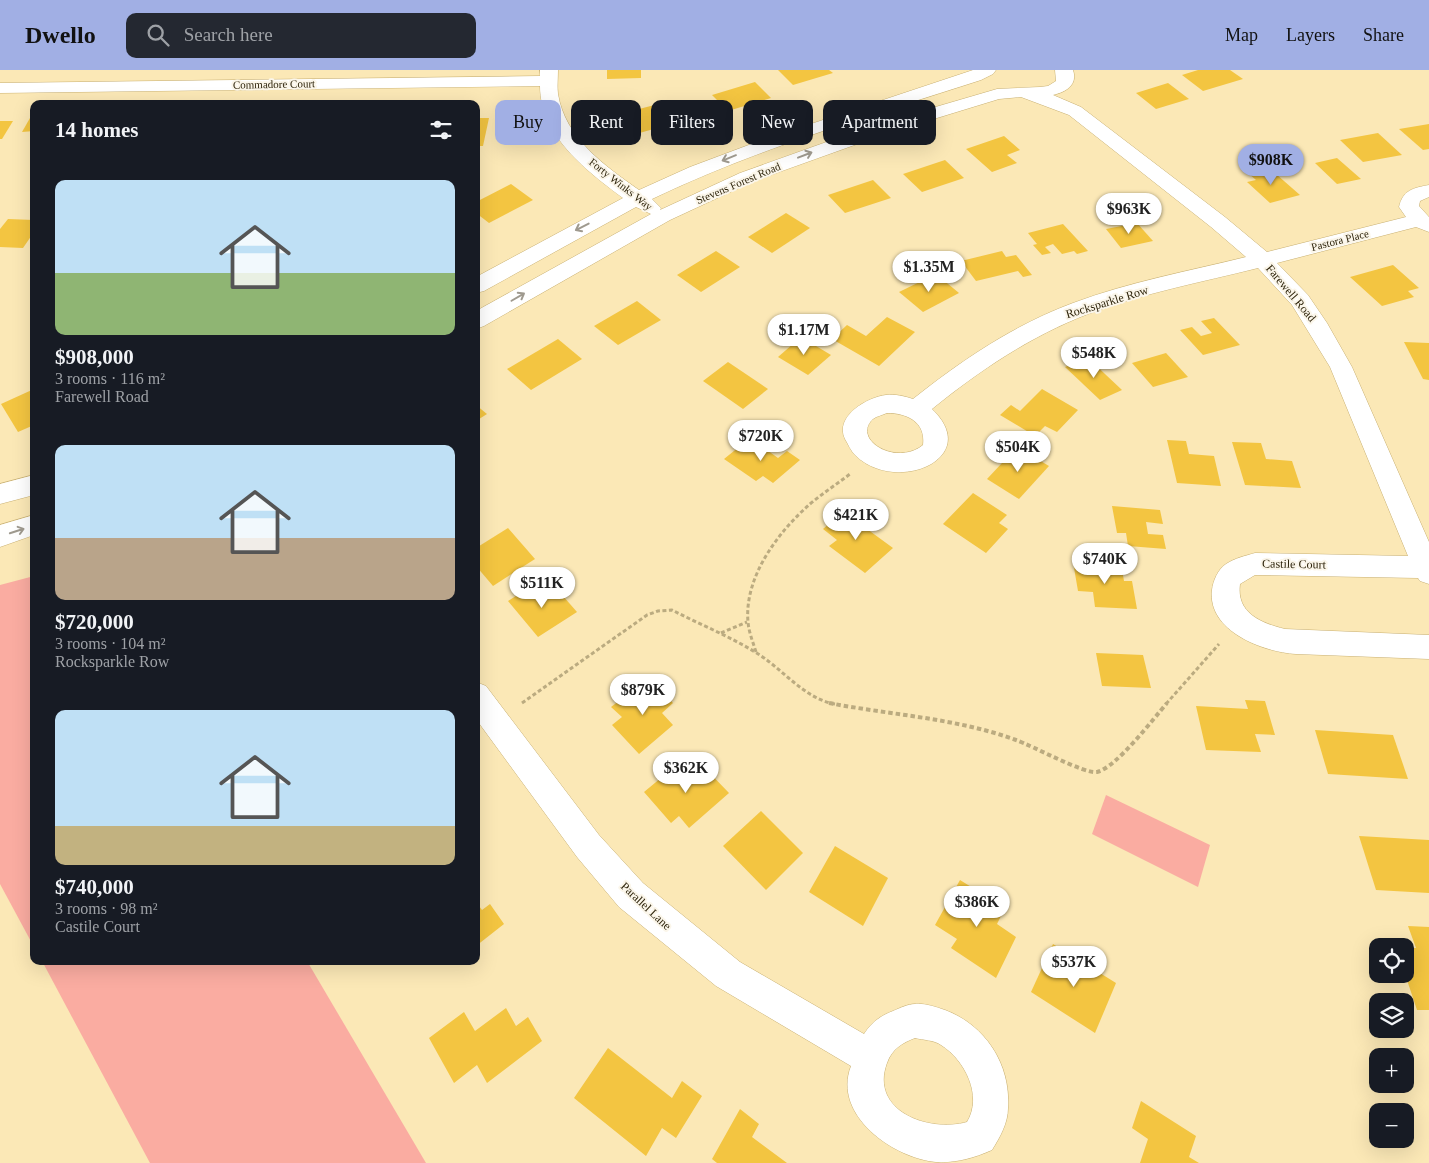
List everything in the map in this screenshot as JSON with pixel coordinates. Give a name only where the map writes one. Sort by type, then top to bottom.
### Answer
[{"type":"street","name":"Stevens Forest Road","points":[[480,284],[564,236],[637,198],[729,158],[770,143],[989,70],[998,82],[1025,92]]},
{"type":"street","name":"Forty Winks Way","points":[[549,75],[551,106],[559,126],[573,144],[595,166],[663,216]]},
{"type":"street","name":"Commadore Court","points":[[0,88],[549,75]]},
{"type":"street","name":"Stevens Forest Road","points":[[480,319],[663,216],[747,177],[812,152],[997,94],[1054,90],[1067,75]]},
{"type":"street","points":[[1067,75],[1075,111]]},
{"type":"street","name":"Farewell Road","points":[[1025,92],[1075,111],[1218,222],[1262,259],[1300,300],[1319,328],[1341,367],[1428,570]]},
{"type":"street","name":"Pastora Place","points":[[1424,223],[1409,207],[1411,198],[1418,193],[1429,191]]},
{"type":"street","name":"Pastora Place","points":[[1262,259],[1424,223]]},
{"type":"street","name":"Rocksparkle Row","points":[[916,410],[955,377],[989,353],[1030,330],[1070,312],[1107,299],[1262,259]]},
{"type":"street","points":[[885,404],[902,404],[916,410],[932,423],[936,434],[935,445],[927,456],[912,464],[896,465],[873,458],[858,444],[854,431],[860,416],[872,407],[885,404]]},
{"type":"street","points":[[0,494],[30,485]]},
{"type":"street","points":[[0,536],[30,526]]},
{"type":"street","name":"Castile Court","points":[[1238,620],[1227,607],[1224,593],[1227,579],[1239,569],[1255,564],[1428,570]]},
{"type":"street","points":[[1238,620],[1252,629],[1285,641],[1429,647]]},
{"type":"street","name":"Parallel Lane","points":[[480,700],[588,846],[631,895],[728,974],[870,1057]]},
{"type":"path","points":[[756,652],[747,622],[751,595],[759,570],[781,535],[805,509],[873,458]]},
{"type":"path","points":[[495,721],[648,615],[658,611],[672,610],[756,652],[797,685],[829,703],[989,730],[1036,748],[1080,769],[1096,772],[1108,768],[1127,749],[1197,670],[1238,620]]},
{"type":"path","points":[[721,633],[747,622]]},
{"type":"shaded area","points":[[30,577],[30,940],[0,884],[0,585]]},
{"type":"shaded area","points":[[1106,795],[1210,845],[1198,887],[1092,834]]},
{"type":"shaded area","points":[[44,965],[309,965],[426,1163],[150,1163]]},
{"type":"building","points":[[607,70],[641,70],[641,78],[607,79]]},
{"type":"building","points":[[778,70],[829,70],[833,73],[793,85]]},
{"type":"building","points":[[1198,70],[1230,70],[1243,79],[1203,91],[1182,75]]},
{"type":"building","points":[[755,82],[771,98],[764,100],[743,100],[743,106],[733,109],[733,100],[717,100],[712,95]]},
{"type":"building","points":[[1168,83],[1189,99],[1156,109],[1136,93]]},
{"type":"building","points":[[651,106],[651,130],[641,133],[641,109]]},
{"type":"building","points":[[30,118],[30,131],[22,132]]},
{"type":"building","points":[[480,118],[489,118],[483,146],[480,146]]},
{"type":"building","points":[[0,121],[13,121],[2,139],[0,139]]},
{"type":"building","points":[[1429,124],[1429,149],[1423,150],[1399,129]]},
{"type":"building","points":[[1378,133],[1402,155],[1363,162],[1340,140]]},
{"type":"building","points":[[1004,136],[1020,150],[1007,155],[1017,163],[992,172],[966,149]]},
{"type":"building","points":[[1337,158],[1361,179],[1337,184],[1315,163]]},
{"type":"building","points":[[945,160],[964,178],[922,192],[903,174]]},
{"type":"building","points":[[1268,167],[1300,195],[1270,203],[1247,182],[1256,180],[1248,173]]},
{"type":"building","points":[[873,180],[891,198],[845,213],[828,195]]},
{"type":"building","points":[[511,184],[533,200],[489,223],[480,216],[480,200]]},
{"type":"building","points":[[786,213],[810,228],[772,253],[748,237]]},
{"type":"building","points":[[8,219],[30,220],[30,238],[23,248],[0,247],[0,229]]},
{"type":"building","points":[[1137,223],[1153,241],[1121,248],[1106,229]]},
{"type":"building","points":[[1063,224],[1088,251],[1077,254],[1074,251],[1062,254],[1053,244],[1045,247],[1051,253],[1042,255],[1033,245],[1037,244],[1028,233]]},
{"type":"building","points":[[716,251],[740,267],[701,292],[677,275]]},
{"type":"building","points":[[1002,251],[1006,257],[1016,255],[1032,275],[1023,277],[1018,271],[976,281],[961,261]]},
{"type":"building","points":[[1393,265],[1419,288],[1408,291],[1414,297],[1382,306],[1350,277]]},
{"type":"building","points":[[936,274],[959,293],[923,312],[899,292]]},
{"type":"building","points":[[637,301],[661,320],[618,345],[594,326]]},
{"type":"building","points":[[887,317],[915,332],[879,366],[832,339],[847,325],[866,336]]},
{"type":"building","points":[[1214,318],[1240,345],[1203,355],[1180,330],[1192,327],[1201,336],[1212,333],[1201,321]]},
{"type":"building","points":[[801,337],[831,355],[808,375],[778,357]]},
{"type":"building","points":[[558,339],[582,359],[531,390],[507,369]]},
{"type":"building","points":[[1404,342],[1429,343],[1429,380],[1423,379]]},
{"type":"building","points":[[1166,353],[1188,377],[1153,387],[1132,363]]},
{"type":"building","points":[[1088,358],[1122,390],[1100,400],[1065,367]]},
{"type":"building","points":[[728,362],[768,389],[743,409],[703,381]]},
{"type":"building","points":[[1042,389],[1078,410],[1057,432],[1045,426],[1035,436],[1000,415],[1011,405],[1020,411]]},
{"type":"building","points":[[30,391],[30,427],[18,432],[1,404]]},
{"type":"building","points":[[480,408],[487,414],[480,418]]},
{"type":"building","points":[[750,438],[778,458],[787,451],[800,460],[773,483],[763,476],[756,481],[724,459]]},
{"type":"building","points":[[1167,440],[1186,441],[1189,454],[1214,456],[1221,486],[1177,483]]},
{"type":"building","points":[[1232,442],[1261,443],[1266,459],[1292,461],[1301,488],[1245,485]]},
{"type":"building","points":[[1017,447],[1049,466],[1019,499],[987,479]]},
{"type":"building","points":[[973,493],[1007,515],[999,523],[1008,529],[986,553],[943,524]]},
{"type":"building","points":[[1112,506],[1160,510],[1163,524],[1146,522],[1148,534],[1163,535],[1166,549],[1128,546],[1126,533],[1117,533]]},
{"type":"building","points":[[849,507],[862,516],[856,521],[893,548],[865,573],[829,546],[837,540],[823,529]]},
{"type":"building","points":[[508,528],[535,559],[493,586],[480,571],[480,546]]},
{"type":"building","points":[[1073,562],[1121,564],[1124,581],[1132,581],[1137,609],[1095,607],[1093,592],[1078,591]]},
{"type":"building","points":[[535,584],[545,595],[556,588],[577,612],[538,637],[508,601]]},
{"type":"building","points":[[1096,653],[1143,655],[1151,688],[1102,686]]},
{"type":"building","points":[[649,678],[673,703],[662,713],[673,725],[639,754],[612,725],[622,717],[611,707]]},
{"type":"building","points":[[1245,700],[1265,701],[1275,735],[1255,734],[1261,752],[1206,750],[1196,706],[1248,709]]},
{"type":"building","points":[[1315,730],[1393,735],[1408,779],[1328,774]]},
{"type":"building","points":[[679,763],[689,775],[701,764],[729,793],[689,828],[679,816],[671,823],[644,792]]},
{"type":"building","points":[[761,811],[803,853],[766,890],[723,846]]},
{"type":"building","points":[[1359,836],[1429,840],[1429,893],[1376,890]]},
{"type":"building","points":[[835,846],[888,878],[863,926],[809,892]]},
{"type":"building","points":[[960,880],[1005,908],[997,924],[1016,937],[996,978],[951,948],[957,939],[935,925]]},
{"type":"building","points":[[490,904],[504,924],[480,943],[480,907],[482,910]]},
{"type":"building","points":[[1408,926],[1429,927],[1429,1010],[1417,1010],[1414,993],[1411,993],[1408,983],[1414,983],[1414,948],[1416,948],[1414,938]]},
{"type":"building","points":[[1053,944],[1116,983],[1095,1033],[1031,992]]},
{"type":"building","points":[[506,1008],[516,1026],[528,1017],[542,1041],[487,1083],[477,1065],[454,1083],[429,1038],[464,1012],[475,1031]]},
{"type":"building","points":[[608,1048],[672,1098],[682,1081],[702,1096],[676,1138],[662,1128],[646,1156],[574,1098]]},
{"type":"building","points":[[1141,1101],[1196,1136],[1189,1157],[1199,1163],[1140,1163],[1148,1139],[1132,1128]]},
{"type":"building","points":[[740,1109],[759,1124],[752,1137],[787,1163],[717,1163],[712,1159]]}]
